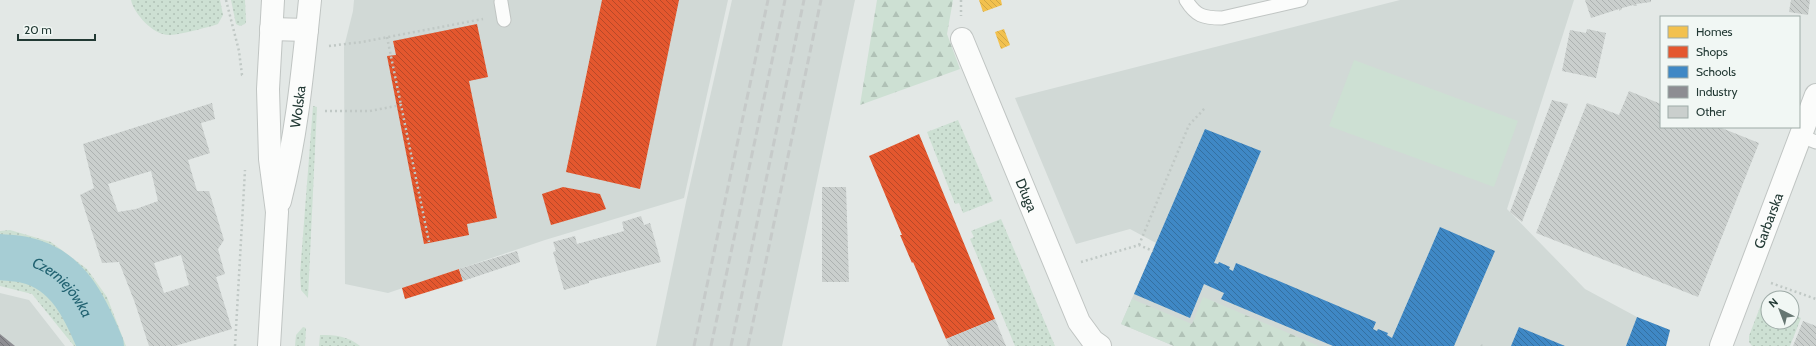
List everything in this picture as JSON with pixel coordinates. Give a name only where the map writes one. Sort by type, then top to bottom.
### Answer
[{"type":"street","name":"Wolska","points":[[269,346],[277,212],[270,160],[269,83],[273,0]]},
{"type":"street","name":"Wolska","points":[[277,212],[290,162],[301,91],[310,0]]},
{"type":"street","points":[[271,30],[307,30]]},
{"type":"street","name":"Długa","points":[[962,38],[1078,322],[1093,341],[1100,346]]},
{"type":"street","name":"Garbarska","points":[[1721,346],[1811,140],[1816,96]]},
{"type":"lane","points":[[1186,0],[1199,15],[1209,18],[1222,18],[1301,0]]},
{"type":"lane","points":[[501,2],[504,20]]},
{"type":"path","points":[[226,0],[239,51],[242,75],[250,79],[269,83]]},
{"type":"path","points":[[328,46],[362,42],[486,18]]},
{"type":"path","points":[[387,37],[429,242]]},
{"type":"path","points":[[325,111],[370,111],[400,105]]},
{"type":"path","points":[[1139,245],[1189,125],[1205,108]]},
{"type":"path","points":[[235,346],[246,166]]},
{"type":"path","points":[[1078,263],[1139,245],[1152,251]]},
{"type":"path","points":[[1767,281],[1816,299]]},
{"type":"shaded area","points":[[354,0],[728,0],[684,198],[545,240],[388,293],[345,284],[344,47],[353,11]]},
{"type":"shaded area","points":[[732,0],[855,0],[782,346],[656,346],[686,202]]},
{"type":"shaded area","points":[[1400,0],[1574,0],[1507,209],[1585,289],[1637,317],[1670,330],[1666,346],[1174,346],[1121,324],[1156,243],[1130,229],[1076,244],[1015,98]]},
{"type":"shaded area","points":[[0,293],[29,300],[65,346],[0,346]]},
{"type":"green space","points":[[131,0],[220,0],[223,15],[218,24],[181,34],[170,35],[158,32],[151,28],[136,12]]},
{"type":"green space","points":[[231,0],[245,0],[245,24],[240,26],[236,24]]},
{"type":"green space","points":[[877,0],[953,0],[947,34],[960,69],[860,105]]},
{"type":"green space","points":[[1354,60],[1518,121],[1494,187],[1329,126]]},
{"type":"green space","points":[[313,106],[317,107],[308,298],[301,290],[300,274]]},
{"type":"green space","points":[[958,120],[993,201],[963,213],[959,203],[955,204],[927,132]]},
{"type":"green space","points":[[1001,219],[1055,346],[1015,346],[970,239],[974,237],[971,231]]},
{"type":"green space","points":[[10,230],[51,242],[87,269],[107,297],[126,346],[74,346],[32,294],[0,286],[0,231]]},
{"type":"green space","points":[[1203,297],[1319,346],[1174,346],[1121,324],[1132,299],[1192,324]]},
{"type":"green space","points":[[1760,307],[1760,330],[1796,330],[1790,346],[1752,346],[1749,342],[1749,336]]},
{"type":"green space","points":[[303,327],[306,328],[305,346],[295,346],[296,335]]},
{"type":"green space","points":[[320,335],[341,337],[351,340],[360,346],[319,346]]},
{"type":"building: Homes","points":[[979,0],[1001,0],[1002,5],[983,12]]},
{"type":"building: Homes","points":[[1004,29],[1010,45],[1001,49],[995,32]]},
{"type":"building: Shops","points":[[602,0],[679,0],[640,189],[566,172]]},
{"type":"building: Shops","points":[[477,24],[488,77],[469,81],[497,218],[467,224],[469,235],[424,244],[387,56],[396,55],[393,41]]},
{"type":"building: Shops","points":[[919,134],[995,319],[946,339],[900,235],[902,235],[869,156]]},
{"type":"building: Shops","points":[[563,187],[600,194],[606,209],[551,225],[542,194]]},
{"type":"building: Shops","points":[[459,269],[463,281],[405,299],[402,288]]},
{"type":"building: Schools","points":[[1205,129],[1261,151],[1214,263],[1218,264],[1219,262],[1230,267],[1229,269],[1233,271],[1236,263],[1376,322],[1373,329],[1377,331],[1378,329],[1388,333],[1387,335],[1392,338],[1440,227],[1495,251],[1454,346],[1333,346],[1221,299],[1224,293],[1204,284],[1190,318],[1134,294]]},
{"type":"building: Schools","points":[[1637,317],[1670,330],[1666,346],[1626,346]]},
{"type":"building: Schools","points":[[1519,327],[1565,346],[1511,346]]},
{"type":"building: Industry","points":[[0,334],[15,346],[0,346]]},
{"type":"building: Other","points":[[1585,0],[1651,0],[1651,2],[1636,4],[1637,6],[1633,5],[1622,8],[1619,11],[1619,9],[1591,18]]},
{"type":"building: Other","points":[[1791,0],[1810,0],[1808,15],[1789,12]]},
{"type":"building: Other","points":[[1587,29],[1606,33],[1596,78],[1562,71],[1570,30],[1586,33]]},
{"type":"building: Other","points":[[1629,91],[1660,104],[1660,128],[1722,128],[1759,143],[1698,297],[1536,233],[1587,103],[1619,115]]},
{"type":"building: Other","points":[[1552,100],[1568,104],[1522,222],[1510,212]]},
{"type":"building: Other","points":[[212,103],[215,119],[201,123],[210,153],[188,160],[197,191],[209,191],[224,240],[218,249],[225,274],[216,277],[232,329],[175,346],[149,346],[135,303],[119,262],[102,263],[80,195],[94,188],[83,144]],"holes":[[[151,171],[158,201],[136,209],[118,212],[108,184]],[[181,255],[189,285],[164,293],[154,263]]]},
{"type":"building: Other","points":[[822,187],[846,187],[849,282],[822,282]]},
{"type":"building: Other","points":[[641,216],[644,225],[650,223],[661,262],[589,281],[589,283],[564,290],[553,252],[556,251],[553,242],[575,236],[577,244],[624,231],[622,222]]},
{"type":"building: Other","points":[[517,251],[520,262],[463,281],[459,269]]},
{"type":"building: Other","points":[[995,319],[1006,346],[949,346],[946,339]]},
{"type":"building: Other","points":[[1803,321],[1816,326],[1816,346],[1793,346]]},
{"type":"waterway","name":"Czerniejówka","points":[[0,257],[22,259],[40,265],[53,272],[64,281],[74,292],[82,305],[101,346]]},
{"type":"railway","points":[[694,346],[768,0]]},
{"type":"railway","points":[[711,346],[785,0]]},
{"type":"railway","points":[[731,346],[804,0]]},
{"type":"railway","points":[[748,346],[821,0]]}]
